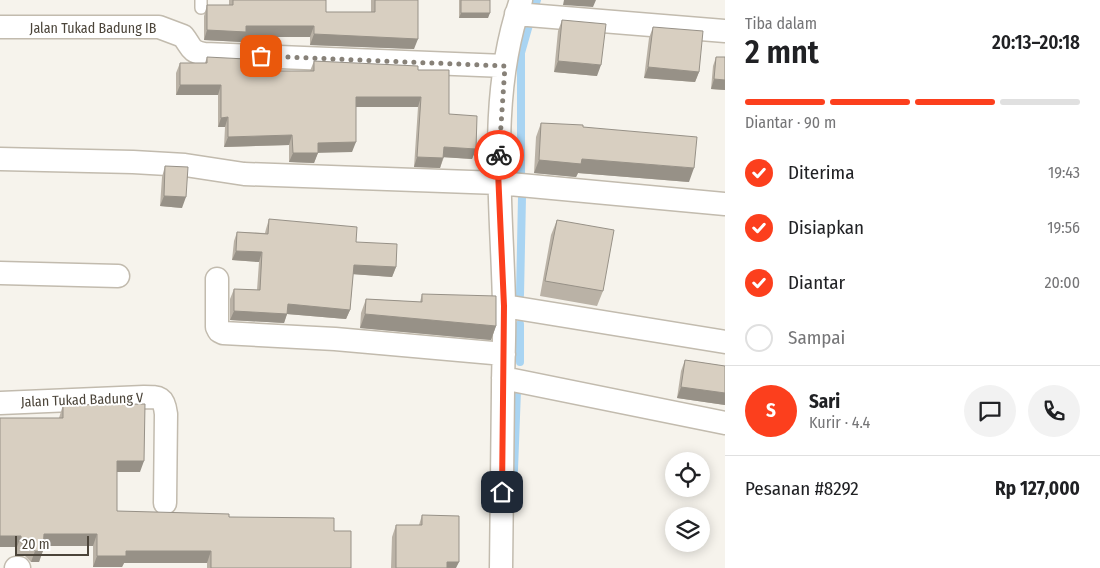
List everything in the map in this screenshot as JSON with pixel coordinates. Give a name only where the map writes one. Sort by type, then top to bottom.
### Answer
[{"type":"street","points":[[501,568],[504,306],[498,171],[505,66],[519,7],[725,31]]},
{"type":"street","name":"Jalan Tukad Badung IB","points":[[0,28],[159,27],[183,36],[190,48],[204,54],[505,66]]},
{"type":"street","points":[[0,158],[185,165],[244,174],[499,183],[725,204]]},
{"type":"street","points":[[0,273],[118,276]]},
{"type":"street","points":[[217,279],[217,327],[218,331],[223,333],[335,339],[371,344],[504,354]]},
{"type":"street","points":[[504,306],[725,342]]},
{"type":"street","points":[[503,378],[725,422]]},
{"type":"street","name":"Jalan Tukad Badung V","points":[[0,403],[158,398],[163,401],[166,414],[165,502]]},
{"type":"building","points":[[233,0],[326,0],[326,12],[375,12],[375,0],[418,0],[418,39],[314,34],[314,26],[246,26],[246,32],[207,30],[207,5],[233,5]]},
{"type":"building","points":[[461,0],[490,0],[490,13],[461,13]]},
{"type":"building","points":[[562,20],[606,24],[601,65],[558,61]]},
{"type":"building","points":[[653,27],[703,31],[699,72],[648,67]]},
{"type":"building","points":[[207,57],[246,59],[246,71],[314,71],[314,61],[418,66],[418,70],[449,70],[449,114],[477,116],[476,149],[444,147],[443,158],[417,157],[421,97],[356,97],[356,142],[318,143],[318,153],[293,153],[292,135],[228,137],[228,117],[221,118],[221,85],[180,85],[180,63],[207,63]]},
{"type":"building","points":[[716,57],[725,57],[725,80],[714,79]]},
{"type":"building","points":[[541,123],[583,125],[583,127],[697,137],[694,168],[582,159],[581,164],[539,160]]},
{"type":"building","points":[[165,166],[188,167],[186,197],[164,196]]},
{"type":"building","points":[[269,219],[357,227],[356,242],[397,244],[396,267],[354,265],[350,310],[288,304],[287,314],[234,311],[234,289],[260,290],[262,252],[236,251],[237,232],[268,234]]},
{"type":"building","points":[[557,220],[614,230],[603,291],[545,281]]},
{"type":"building","points":[[422,294],[496,296],[496,326],[365,314],[366,299],[422,302]]},
{"type":"building","points":[[685,360],[725,366],[725,393],[681,387]]},
{"type":"building","points":[[145,404],[144,461],[117,461],[117,511],[229,514],[229,517],[334,518],[334,531],[351,531],[351,568],[211,568],[211,551],[126,551],[126,556],[97,556],[97,534],[44,534],[43,551],[35,551],[29,545],[21,543],[21,536],[0,536],[0,418],[63,418],[63,405]]},
{"type":"building","points":[[422,515],[459,516],[459,562],[447,562],[447,568],[396,568],[396,525],[422,525]]},
{"type":"waterway","points":[[521,175],[521,53],[529,25]]},
{"type":"waterway","points":[[520,295],[522,197]]},
{"type":"waterway","points":[[520,324],[520,362]]},
{"type":"waterway","points":[[513,496],[517,390]]},
{"type":"way so far","points":[[261,56],[505,66],[499,155]]},
{"type":"route","points":[[499,155],[498,171],[504,306],[502,492]]}]
